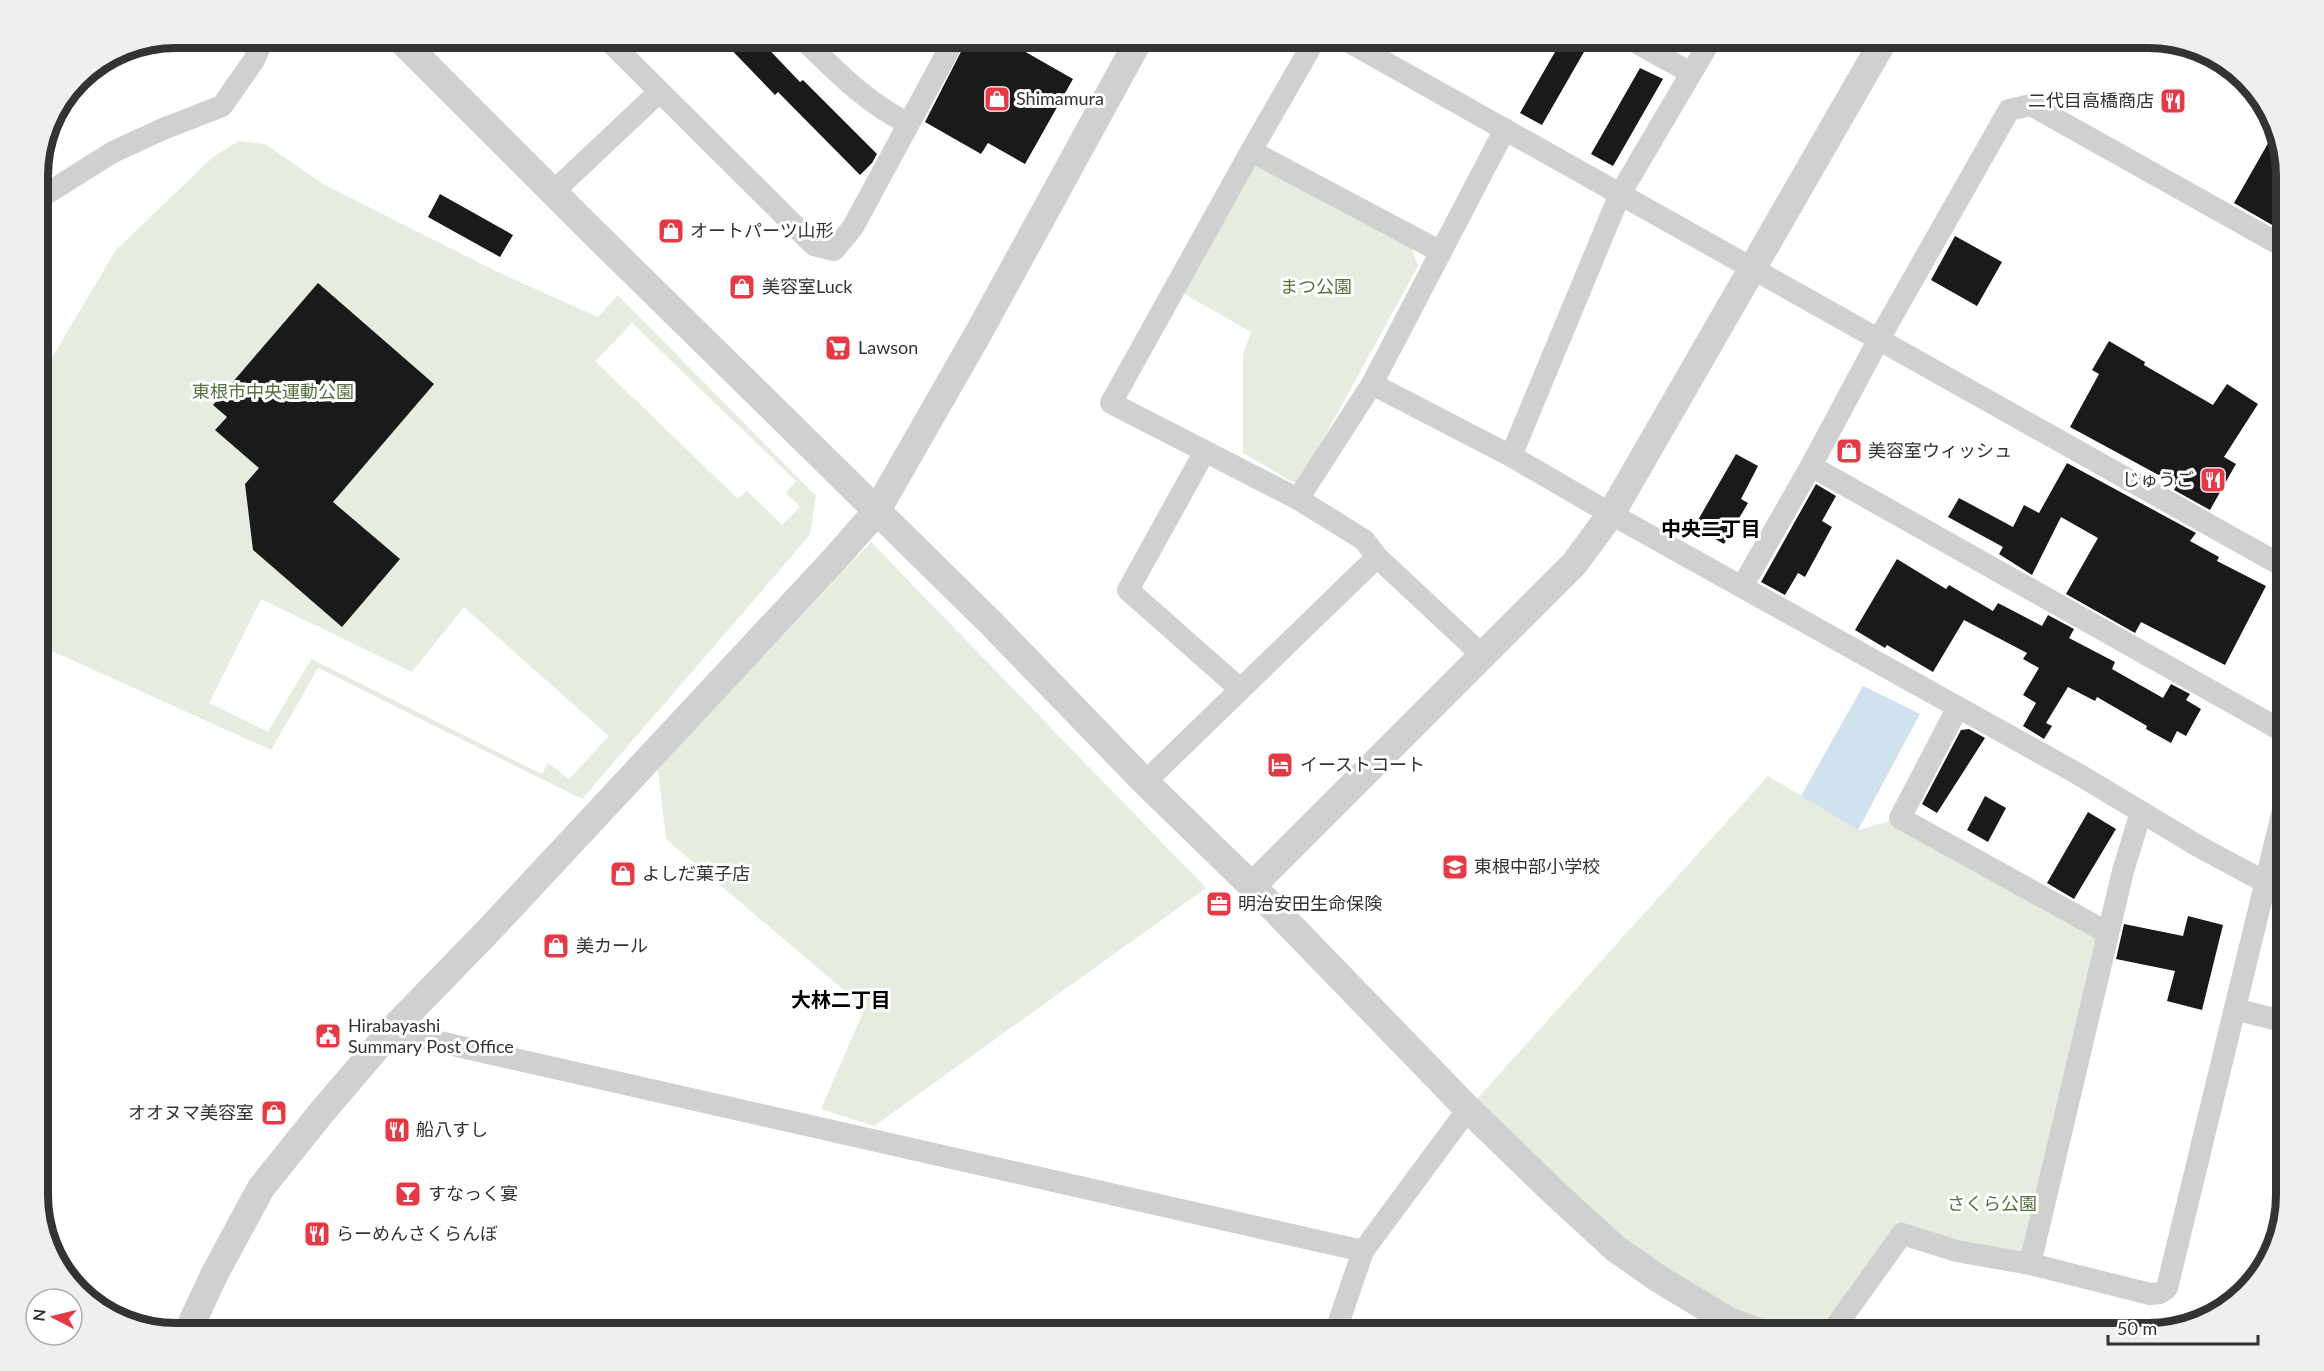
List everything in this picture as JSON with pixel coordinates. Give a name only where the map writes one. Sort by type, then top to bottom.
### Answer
[{"type":"street","points":[[48,193],[113,152],[222,106],[254,60],[259,48]]},
{"type":"street","points":[[409,48],[876,512],[991,623],[1145,782],[1252,886],[1468,1109],[1616,1249],[1659,1279],[1734,1323]]},
{"type":"street","points":[[616,48],[814,245],[834,250],[853,227],[949,48]]},
{"type":"street","points":[[812,48],[844,78],[894,117],[908,123]]},
{"type":"street","points":[[192,1323],[214,1275],[261,1188],[321,1113],[391,1031],[491,928],[818,578],[876,512],[985,321],[1135,48]]},
{"type":"street","points":[[1310,48],[1111,403],[1298,499],[1364,540],[1377,557],[1482,655]]},
{"type":"street","points":[[1360,48],[2276,562]]},
{"type":"street","points":[[1646,48],[1691,73]]},
{"type":"street","points":[[1511,456],[1620,194],[1706,48]]},
{"type":"street","points":[[1252,886],[1574,564],[1611,514],[1879,48]]},
{"type":"street","points":[[553,192],[659,92]]},
{"type":"street","points":[[1742,587],[2009,110],[2031,105],[2276,242]]},
{"type":"street","points":[[1298,499],[1372,384],[1505,129]]},
{"type":"street","points":[[1251,151],[1441,252]]},
{"type":"street","points":[[1372,384],[1511,456],[2078,774],[2198,846],[2265,882]]},
{"type":"street","points":[[1204,451],[1128,590],[1240,689]]},
{"type":"street","points":[[1811,466],[2276,727]]},
{"type":"street","points":[[1145,782],[1377,557]]},
{"type":"street","points":[[1958,707],[1899,818],[2108,933]]},
{"type":"street","points":[[2030,1264],[2123,871],[2141,812]]},
{"type":"street","points":[[1839,1323],[1902,1234],[1957,1251],[2030,1264],[2150,1294],[2160,1293],[2167,1288],[2276,838]]},
{"type":"street","points":[[2235,1010],[2276,1020]]},
{"type":"street","points":[[391,1031],[1363,1251]]},
{"type":"street","points":[[1339,1323],[1363,1251],[1468,1109]]},
{"type":"green space","name":"東根市中央運動公園","points":[[239,141],[265,144],[323,184],[493,270],[598,317],[618,295],[816,496],[810,535],[582,799],[318,668],[271,750],[48,649],[48,364],[116,250],[214,156]],"holes":[[[632,323],[796,481],[786,493],[800,507],[782,525],[747,491],[738,499],[595,361]],[[261,599],[412,672],[464,607],[609,736],[569,779],[548,763],[542,774],[311,659],[268,732],[209,703]]]},
{"type":"green space","name":"まつ公園","points":[[1252,163],[1412,249],[1418,266],[1298,485],[1243,453],[1243,354],[1251,332],[1181,292]]},
{"type":"green space","points":[[871,542],[1206,888],[874,1126],[821,1109],[865,1008],[666,839],[658,769]]},
{"type":"green space","name":"さくら公園","points":[[1768,776],[1858,830],[1900,818],[2108,933],[2030,1264],[1902,1234],[1838,1323],[1742,1323],[1659,1279],[1468,1109]]},
{"type":"water","points":[[1863,686],[1920,714],[1858,830],[1801,796]]},
{"type":"building","points":[[730,48],[768,48],[800,82],[803,80],[877,154],[872,163],[860,175],[778,92],[775,95]]},
{"type":"building","name":"Shimamura","points":[[963,48],[1019,48],[1073,79],[1025,164],[988,143],[981,154],[925,122]]},
{"type":"building","points":[[1557,48],[1586,48],[1542,125],[1520,113]]},
{"type":"building","points":[[1640,68],[1663,79],[1613,166],[1591,154]]},
{"type":"building","points":[[2270,139],[2276,167],[2276,227],[2234,203]]},
{"type":"building","points":[[440,194],[513,235],[500,257],[428,217]]},
{"type":"building","points":[[1955,236],[2002,262],[1977,306],[1931,280]]},
{"type":"building","points":[[318,283],[434,384],[333,502],[400,559],[342,627],[253,550],[245,484],[259,468],[215,430],[227,417],[213,405]]},
{"type":"building","points":[[2109,341],[2145,362],[2144,365],[2213,405],[2227,384],[2258,404],[2224,457],[2236,464],[2210,510],[2174,490],[2177,485],[2070,427],[2099,374],[2092,370]]},
{"type":"building","points":[[1736,454],[1758,466],[1741,499],[1748,503],[1724,544],[1694,527]]},
{"type":"building","points":[[2067,463],[2196,533],[2190,541],[2219,557],[2217,561],[2266,586],[2225,665],[2141,622],[2135,633],[2066,594],[2098,538],[2061,517],[2032,575],[1999,554],[2003,547],[1948,517],[1959,498],[2013,527],[2024,505],[2039,513]]},
{"type":"building","points":[[1816,484],[1836,496],[1822,521],[1832,527],[1805,577],[1798,573],[1785,595],[1761,582]]},
{"type":"building","points":[[1897,559],[1946,589],[1949,585],[1993,611],[1998,603],[2042,626],[2048,615],[2074,629],[2069,638],[2115,662],[2112,669],[2163,698],[2171,684],[2190,694],[2186,700],[2201,709],[2186,736],[2177,731],[2171,743],[2097,697],[2095,701],[2068,687],[2046,723],[2052,726],[2044,739],[2023,726],[2036,703],[2023,695],[2039,668],[2023,659],[2027,653],[1964,620],[1933,672],[1887,645],[1885,648],[1855,630]]},
{"type":"building","points":[[1969,729],[1985,738],[1937,813],[1922,804],[1961,730]]},
{"type":"building","points":[[1985,796],[2006,808],[1988,842],[1967,830]]},
{"type":"building","points":[[2088,812],[2116,829],[2074,899],[2047,883]]},
{"type":"building","points":[[2188,916],[2223,925],[2202,1010],[2167,1001],[2175,971],[2116,959],[2124,924],[2183,936]]},
{"type":"place","name":"Shimamura","points":[[997,99]]},
{"type":"place","name":"二代目高橋商店","points":[[2173,101]]},
{"type":"place","name":"オートパーツ山形","points":[[671,231]]},
{"type":"place","name":"美容室Luck","points":[[742,287]]},
{"type":"place","name":"Lawson","points":[[838,348]]},
{"type":"place","name":"美容室ウィッシュ","points":[[1849,451]]},
{"type":"place","name":"じゅうご","points":[[2213,480]]},
{"type":"place","name":"イーストコート","points":[[1280,765]]},
{"type":"place","name":"東根中部小学校","points":[[1455,867]]},
{"type":"place","name":"よしだ菓子店","points":[[623,874]]},
{"type":"place","name":"明治安田生命保険","points":[[1219,904]]},
{"type":"place","name":"美カール","points":[[556,946]]},
{"type":"place","name":"Hirabayashi Summary Post Office","points":[[328,1036]]},
{"type":"place","name":"オオヌマ美容室","points":[[274,1113]]},
{"type":"place","name":"船八すし","points":[[397,1130]]},
{"type":"place","name":"すなっく宴","points":[[408,1194]]},
{"type":"place","name":"らーめんさくらんぼ","points":[[317,1234]]},
{"type":"district","name":"中央二丁目","points":[[1711,529]]},
{"type":"district","name":"大林二丁目","points":[[841,1000]]}]
